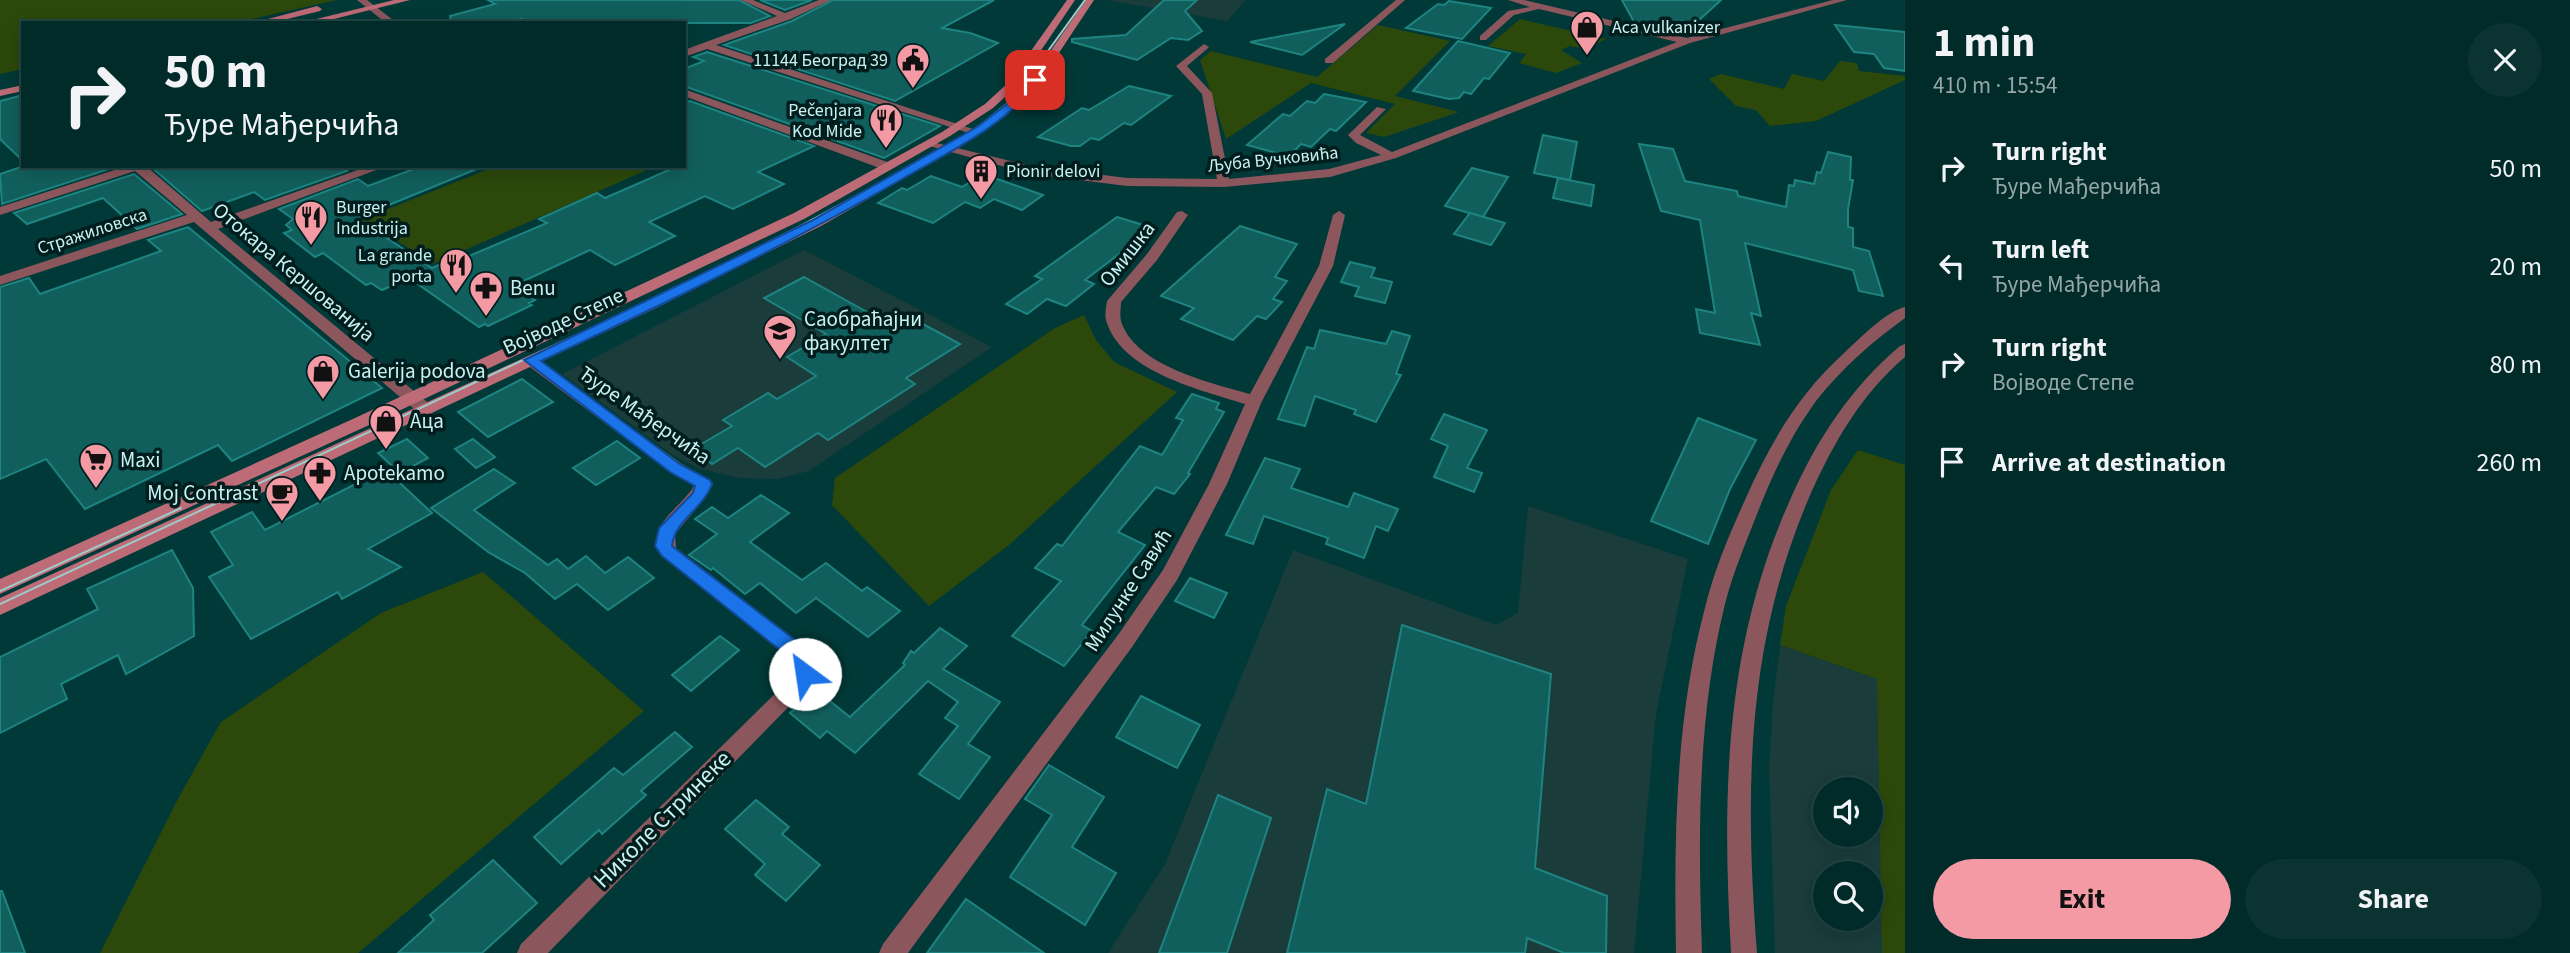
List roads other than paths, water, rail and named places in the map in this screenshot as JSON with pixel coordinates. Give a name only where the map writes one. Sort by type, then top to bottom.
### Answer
[{"type":"main road","points":[[267,21],[360,0]]},
{"type":"main road","points":[[314,21],[406,0]]},
{"type":"main road","name":"Војводе Степе","points":[[0,607],[778,227],[889,167],[989,106],[1013,84],[1071,0]]},
{"type":"main road","name":"Војводе Степе","points":[[0,587],[419,404],[531,360],[741,262],[947,150],[1020,99],[1090,0]]},
{"type":"main road","points":[[0,81],[21,76]]},
{"type":"main road","points":[[0,93],[21,88]]},
{"type":"street","points":[[360,0],[389,21]]},
{"type":"street","points":[[745,0],[788,17]]},
{"type":"street","points":[[686,53],[788,17],[827,0]]},
{"type":"street","points":[[1329,61],[1401,0]]},
{"type":"street","points":[[1512,0],[1687,41]]},
{"type":"street","points":[[1483,38],[1511,13],[1540,7],[1554,0]]},
{"type":"street","name":"Љуба Вучковића","points":[[928,144],[1031,170],[1156,184],[1224,183],[1330,173],[1392,156],[1687,41],[1843,0]]},
{"type":"street","points":[[708,46],[976,132]]},
{"type":"street","points":[[1204,47],[1181,66],[1207,93],[1224,183]]},
{"type":"street","points":[[686,93],[889,167]]},
{"type":"street","points":[[1381,109],[1354,135],[1360,141],[1392,156]]},
{"type":"street","points":[[0,211],[135,168]]},
{"type":"street","name":"Отокара Кершованија","points":[[139,168],[419,404]]},
{"type":"street","points":[[208,228],[375,168]]},
{"type":"street","name":"Омишка","points":[[1182,215],[1152,257],[1114,302],[1114,323],[1139,355],[1164,372],[1254,401]]},
{"type":"street","name":"Милунке Савић","points":[[892,953],[1125,641],[1170,575],[1218,484],[1254,401],[1326,266],[1339,215]]},
{"type":"street","name":"Стражиловска","points":[[0,281],[195,217]]},
{"type":"street","points":[[1689,953],[1687,891],[1691,758],[1698,697],[1713,612],[1757,491],[1787,433],[1810,398],[1830,376],[1880,330],[1905,312]]},
{"type":"street","points":[[1744,953],[1736,808],[1741,716],[1756,624],[1777,553],[1796,505],[1829,438],[1858,397],[1905,348]]},
{"type":"street","name":"Ђуре Мађерчића","points":[[531,360],[676,468],[704,484],[700,496],[665,533],[664,546],[799,656],[804,663],[805,674],[795,686]]},
{"type":"street","name":"Николе Стринеке","points":[[530,953],[795,686]]},
{"type":"tram line","points":[[0,604],[652,300],[797,228],[929,157],[973,131],[1014,98],[1085,0]]},
{"type":"tram line","points":[[0,591],[181,508]]},
{"type":"place","name":"Aca vulkanizer","points":[[1587,57]]},
{"type":"place","name":"11144 Београд 39","points":[[913,90]]},
{"type":"place","name":"Pečenjara Kod Mide","points":[[886,150]]},
{"type":"place","name":"Pionir delovi","points":[[981,201]]},
{"type":"place","name":"Burger Industrija","points":[[311,247]]},
{"type":"place","name":"La grande porta","points":[[456,295]]},
{"type":"place","name":"Benu","points":[[486,318]]},
{"type":"place","name":"Саобраћајни факултет","points":[[780,361]]},
{"type":"place","name":"Galerija podova","points":[[323,401]]},
{"type":"place","name":"Аца","points":[[386,451]]},
{"type":"place","name":"Maxi","points":[[96,490]]},
{"type":"place","name":"Apotekamo","points":[[320,503]]},
{"type":"place","name":"Moj Contrast","points":[[282,523]]}]
